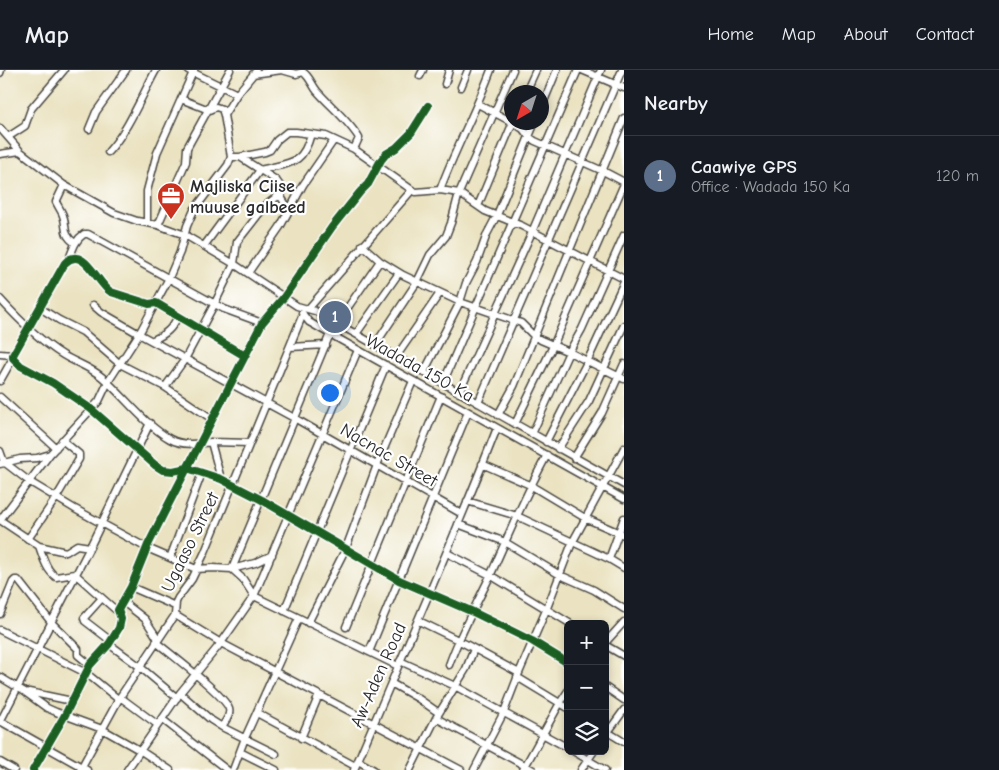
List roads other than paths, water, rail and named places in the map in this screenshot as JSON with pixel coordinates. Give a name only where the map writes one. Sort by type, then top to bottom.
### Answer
[{"type":"street","points":[[8,137],[24,126],[32,109],[64,70]]},
{"type":"street","points":[[89,129],[96,112],[126,70]]},
{"type":"street","points":[[108,152],[135,111],[156,70]]},
{"type":"street","points":[[158,225],[186,162],[187,148],[209,110],[220,84],[230,70]]},
{"type":"street","points":[[224,115],[255,72],[282,70],[296,74],[306,71],[313,86],[352,126],[359,138],[354,149]]},
{"type":"street","points":[[444,84],[449,70]]},
{"type":"street","points":[[461,87],[468,70]]},
{"type":"street","points":[[440,190],[453,155],[478,104],[491,70]]},
{"type":"street","points":[[375,345],[417,282],[430,255],[446,236],[459,193],[513,70]]},
{"type":"street","points":[[529,85],[536,70]]},
{"type":"street","points":[[549,89],[557,70]]},
{"type":"street","points":[[443,383],[578,70]]},
{"type":"street","points":[[582,70],[600,74],[624,88]]},
{"type":"street","points":[[478,403],[622,70]]},
{"type":"street","points":[[147,222],[147,192],[158,152],[182,99],[192,71],[238,94]]},
{"type":"street","points":[[459,393],[532,232],[600,74]]},
{"type":"street","points":[[90,547],[77,545],[66,552],[39,546],[0,520],[50,454],[99,401],[108,382],[139,334],[169,278],[194,210],[228,165],[231,157],[222,109],[216,107],[209,110],[182,99]]},
{"type":"street","points":[[478,104],[504,118]]},
{"type":"street","points":[[118,612],[147,548],[262,323],[284,297],[332,227],[368,184],[386,154],[396,148],[411,133],[428,106]]},
{"type":"street","points":[[498,415],[514,386],[624,118]]},
{"type":"street","name":"Wadada 150 Ka","points":[[0,128],[20,150],[64,185],[109,211],[185,235],[234,264],[305,312],[337,323],[624,485]]},
{"type":"street","points":[[478,206],[509,130]]},
{"type":"street","points":[[515,424],[554,346],[624,183],[602,171],[545,146],[529,137],[524,130]]},
{"type":"street","points":[[424,372],[460,302],[466,283],[477,262],[487,234],[497,216],[532,130]]},
{"type":"street","points":[[231,157],[240,157],[270,150],[277,140],[287,132],[326,136],[354,149],[416,192],[440,190],[459,193],[485,211],[549,240],[624,281],[587,362],[546,442]]},
{"type":"street","points":[[204,246],[260,170],[298,160],[304,154],[311,134]]},
{"type":"street","points":[[248,273],[290,211],[303,185],[334,140]]},
{"type":"street","points":[[0,154],[20,150]]},
{"type":"street","points":[[240,157],[276,180],[281,187],[281,198],[290,211]]},
{"type":"street","points":[[64,185],[56,202],[63,214],[65,232],[69,239],[75,243]]},
{"type":"street","name":"Ugaaso Street","points":[[83,769],[102,728],[119,698],[175,615],[175,606],[178,598],[209,543],[305,312],[412,190]]},
{"type":"street","points":[[165,387],[186,359],[215,303],[234,264],[237,242],[266,205],[282,192]]},
{"type":"street","points":[[0,381],[69,259],[75,243],[84,234],[88,234],[224,309],[262,323]]},
{"type":"street","points":[[532,434],[624,235]]},
{"type":"street","points":[[362,245],[380,261],[417,282],[460,302],[521,323],[534,336],[621,378]]},
{"type":"street","points":[[69,259],[78,258],[84,260],[106,289],[111,292],[149,304],[156,303],[245,356]]},
{"type":"street","points":[[337,323],[380,261]]},
{"type":"street","points":[[356,334],[399,272]]},
{"type":"street","points":[[396,357],[440,293]]},
{"type":"street","points":[[0,299],[28,329],[64,356],[92,369],[150,423],[172,440],[200,444],[211,442],[250,443]]},
{"type":"street","name":"Nacnac Street","points":[[93,305],[101,312],[139,334],[296,419],[462,514]]},
{"type":"street","points":[[40,308],[83,332],[120,364],[165,387],[212,419]]},
{"type":"street","name":"Wadada 150 Ka","points":[[305,312],[309,322],[624,499]]},
{"type":"street","points":[[153,340],[167,334],[178,316]]},
{"type":"street","points":[[558,449],[589,401],[624,325]]},
{"type":"street","points":[[232,569],[330,334]]},
{"type":"street","points":[[290,347],[326,345]]},
{"type":"street","points":[[127,770],[178,695],[221,643],[254,596],[358,350]]},
{"type":"street","points":[[0,354],[13,356],[21,366],[53,383],[91,409],[163,470],[173,471],[187,468],[221,479],[262,500],[399,580],[473,612],[532,641],[564,661]]},
{"type":"street","points":[[574,458],[621,378],[624,364]]},
{"type":"street","points":[[284,610],[386,365]]},
{"type":"street","points":[[308,623],[346,548],[377,466],[413,381]]},
{"type":"street","points":[[346,627],[441,396]]},
{"type":"street","points":[[0,398],[56,448]]},
{"type":"street","points":[[369,652],[468,412]]},
{"type":"street","points":[[83,769],[0,721],[90,547],[150,423]]},
{"type":"street","name":"Aw-Aden Road","points":[[356,766],[372,724],[419,621],[497,428]]},
{"type":"street","points":[[28,540],[79,459],[79,454],[62,440]]},
{"type":"street","points":[[211,442],[221,479]]},
{"type":"street","points":[[474,770],[504,712],[572,543],[602,486],[622,456],[624,448]]},
{"type":"street","points":[[0,451],[2,463],[56,498],[147,548],[196,569],[232,569],[254,563],[272,555]]},
{"type":"street","points":[[2,463],[37,458],[50,454]]},
{"type":"street","points":[[449,665],[458,640],[473,612],[530,485],[547,455]]},
{"type":"street","points":[[482,464],[530,485],[585,518],[622,533]]},
{"type":"street","points":[[170,558],[202,473]]},
{"type":"street","points":[[467,501],[517,516],[609,559],[624,568]]},
{"type":"street","points":[[609,559],[622,533],[624,518]]},
{"type":"street","points":[[458,524],[505,542],[560,575],[594,590],[624,609]]},
{"type":"street","points":[[39,546],[52,574],[56,577],[75,574]]},
{"type":"street","points":[[447,553],[490,575],[565,620]]},
{"type":"street","points":[[232,569],[243,579],[254,596],[369,652],[455,686],[564,746]]},
{"type":"street","points":[[32,770],[65,715],[90,665],[110,642],[121,624],[118,612],[75,574]]},
{"type":"street","points":[[0,614],[7,593],[15,580],[18,580],[51,622],[78,650],[80,657],[90,665]]},
{"type":"street","points":[[130,587],[175,606]]},
{"type":"street","points":[[102,598],[84,618],[85,621],[139,666],[211,720],[276,754]]},
{"type":"street","points":[[122,601],[145,619],[157,640],[226,703],[229,715],[222,727]]},
{"type":"street","points":[[175,615],[221,643],[461,770]]},
{"type":"street","points":[[233,770],[245,738],[299,618]]},
{"type":"street","points":[[419,621],[474,649],[564,706]]},
{"type":"street","points":[[609,639],[624,622]]},
{"type":"street","points":[[0,630],[86,673],[119,698],[160,722],[227,770]]},
{"type":"street","points":[[609,647],[624,656]]},
{"type":"street","points":[[410,770],[437,716],[466,669],[474,649]]},
{"type":"street","points":[[0,676],[47,708],[102,728],[170,770]]},
{"type":"street","points":[[391,683],[419,699],[437,716],[525,768],[532,770]]},
{"type":"street","points":[[609,690],[624,700]]},
{"type":"street","points":[[25,692],[72,701]]},
{"type":"street","points":[[301,738],[319,695]]},
{"type":"street","points":[[525,768],[564,697]]},
{"type":"street","points":[[609,729],[624,710]]},
{"type":"street","points":[[256,713],[356,766],[374,770]]},
{"type":"street","points":[[609,734],[624,742]]},
{"type":"street","points":[[240,752],[276,770]]},
{"type":"street","points":[[580,755],[605,770]]},
{"type":"street","points":[[582,770],[591,755]]},
{"type":"street","points":[[0,762],[14,770]]},
{"type":"place","name":"Majliska Ciise muuse galbeed","points":[[171,220]]},
{"type":"place","name":"Caawiye GPS","points":[[335,317]]}]
